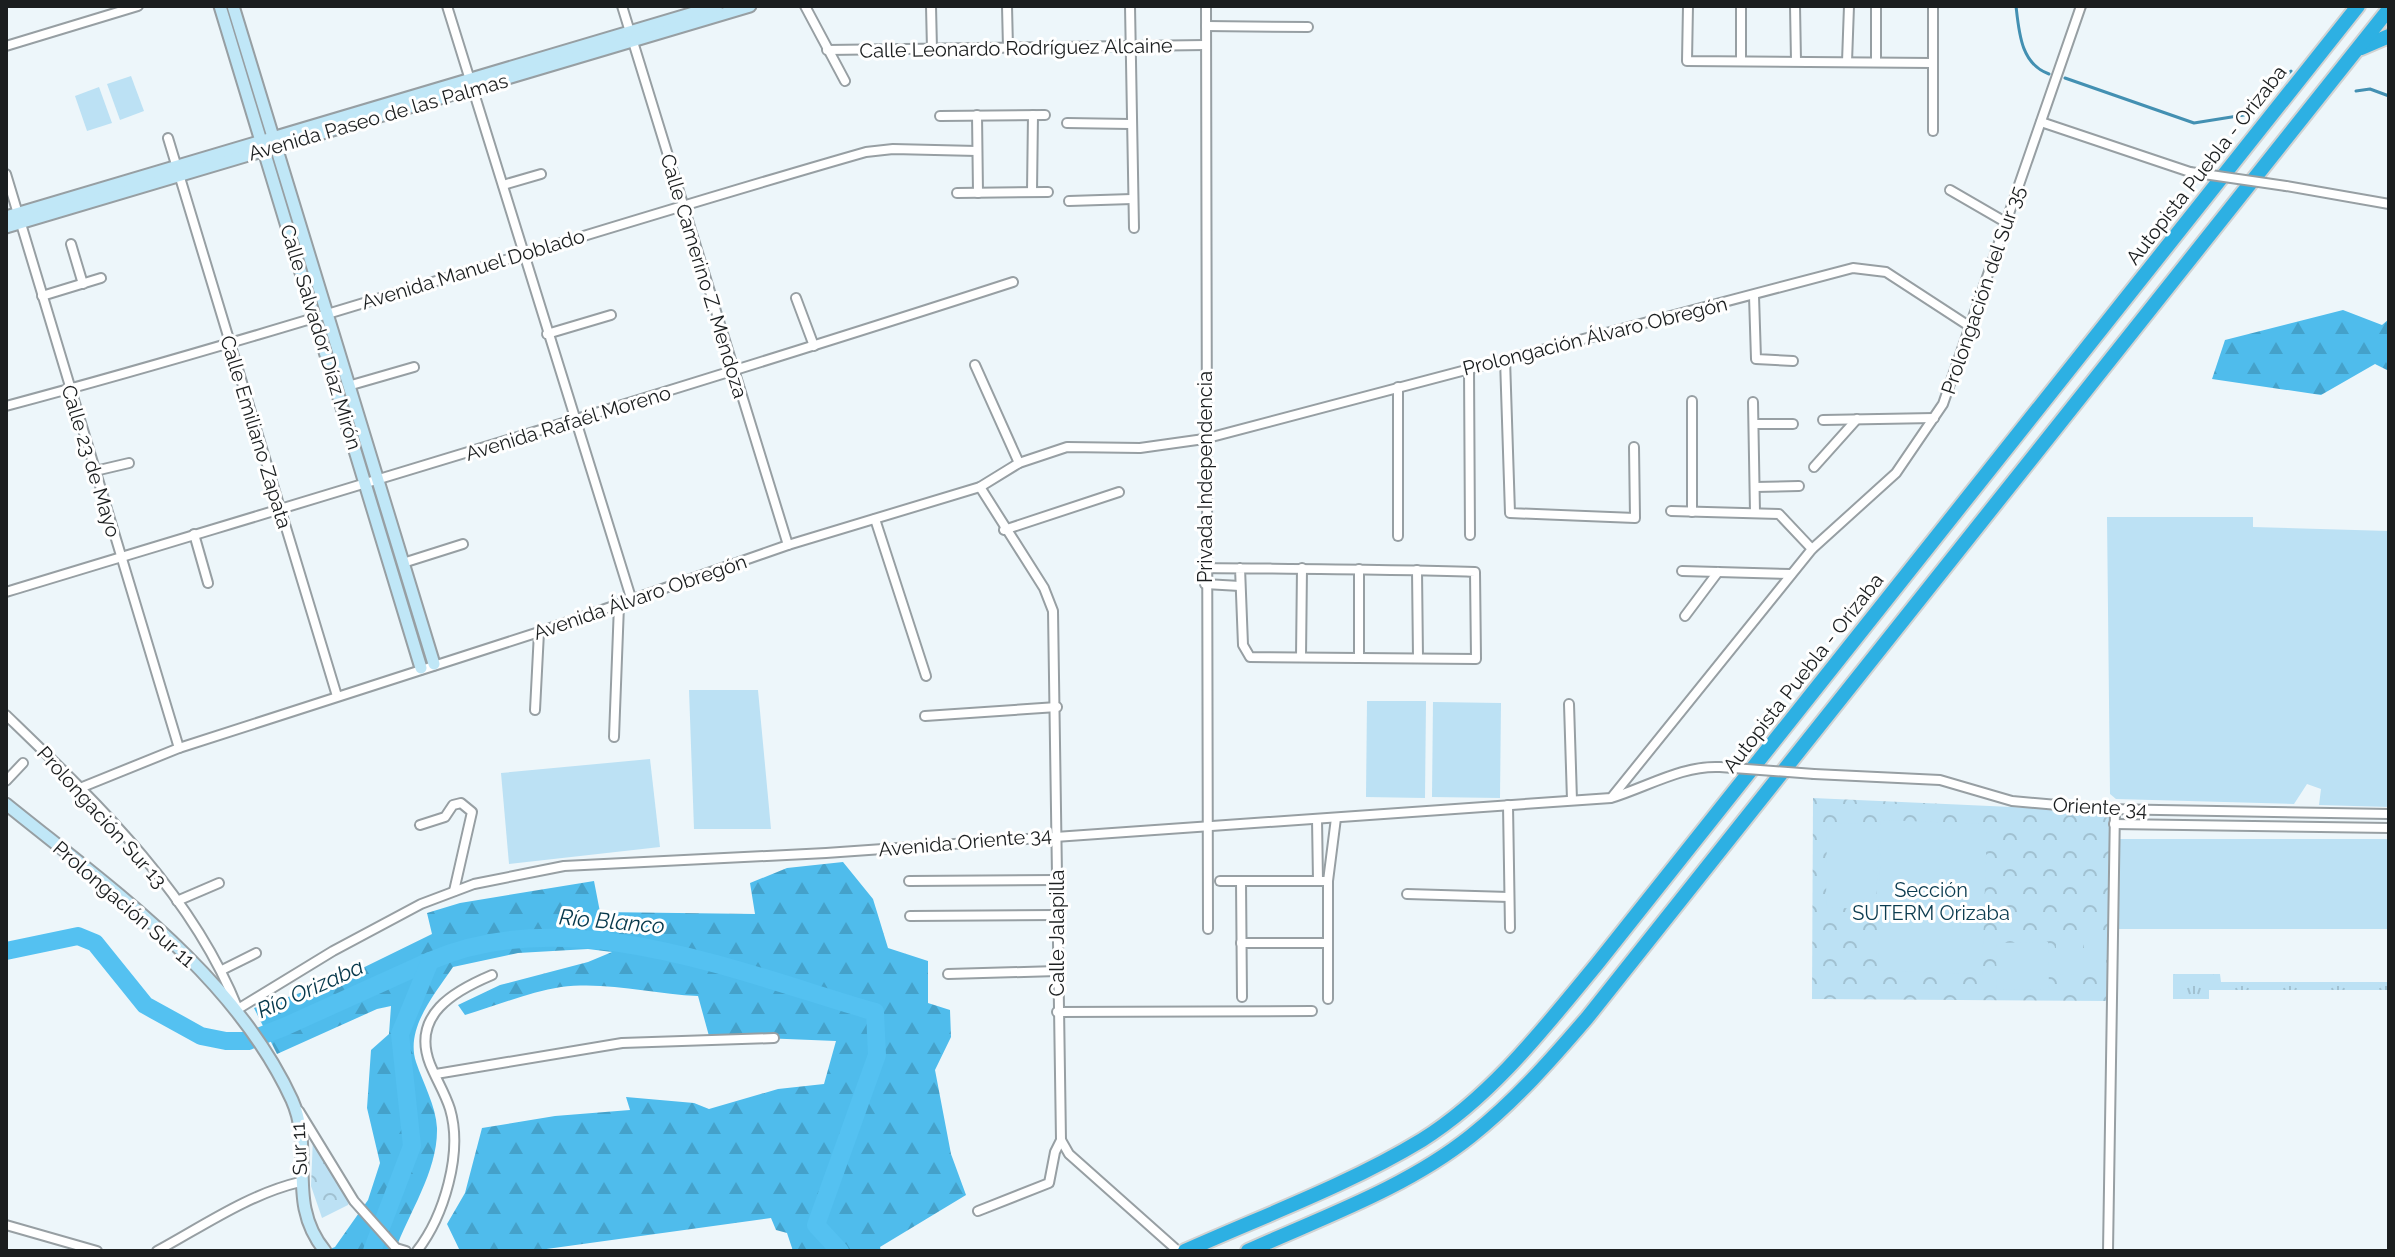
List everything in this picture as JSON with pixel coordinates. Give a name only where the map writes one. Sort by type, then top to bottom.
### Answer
[{"type":"highway","name":"Autopista Puebla - Orizaba","points":[[1185,1251],[1364,1171],[1422,1139],[1473,1100],[1513,1062],[1597,964],[2358,6]]},
{"type":"highway","points":[[1248,1251],[1395,1185],[1437,1160],[1489,1121],[1542,1070],[1587,1018],[2389,9]]},
{"type":"highway","points":[[2357,49],[2389,36]]},
{"type":"street","name":"Calle Salvador Díaz Mirón","points":[[220,6],[269,145]]},
{"type":"street","name":"Calle Salvador Díaz Mirón","points":[[233,6],[269,145],[320,316],[372,483],[403,563],[434,664]]},
{"type":"street","points":[[447,6],[632,601]]},
{"type":"street","name":"Calle Camerino Z. Mendoza","points":[[622,6],[788,545]]},
{"type":"street","name":"Avenida Paseo de las Palmas","points":[[632,37],[717,6]]},
{"type":"street","name":"Avenida Paseo de las Palmas","points":[[6,227],[15,218],[632,37],[750,6]]},
{"type":"street","points":[[805,6],[845,81]]},
{"type":"street","points":[[931,6],[932,49]]},
{"type":"street","points":[[1007,6],[1008,48]]},
{"type":"street","points":[[1130,6],[1134,228]]},
{"type":"street","name":"Privada Independencia","points":[[1206,6],[1204,439],[1208,929]]},
{"type":"street","points":[[1688,6],[1687,61],[1932,63]]},
{"type":"street","points":[[1741,6],[1741,61]]},
{"type":"street","points":[[1795,6],[1796,61]]},
{"type":"street","points":[[1847,62],[1849,6]]},
{"type":"street","points":[[1876,6],[1876,62]]},
{"type":"street","points":[[1933,6],[1933,131]]},
{"type":"street","name":"Prolongación del Sur 35","points":[[1611,798],[1812,549],[1896,473],[1943,404],[1972,328],[2081,6]]},
{"type":"street","points":[[6,46],[133,7]]},
{"type":"street","points":[[1206,26],[1308,27]]},
{"type":"street","name":"Calle Leonardo Rodríguez Alcaine","points":[[827,50],[1206,45]]},
{"type":"street","points":[[977,115],[978,193]]},
{"type":"street","points":[[1032,191],[1033,115]]},
{"type":"street","points":[[940,116],[1045,115]]},
{"type":"street","points":[[2041,122],[2190,172],[2389,204]]},
{"type":"street","points":[[1067,123],[1130,124]]},
{"type":"street","name":"Calle Emiliano Zapata","points":[[168,138],[337,696]]},
{"type":"street","name":"Avenida Manuel Doblado","points":[[6,406],[320,316],[682,205],[878,150],[977,151]]},
{"type":"street","name":"Calle 23 de Mayo","points":[[6,174],[15,218],[42,296],[179,748]]},
{"type":"street","points":[[503,185],[541,174]]},
{"type":"street","points":[[1950,190],[2007,223]]},
{"type":"street","points":[[957,193],[1048,192]]},
{"type":"street","points":[[1069,201],[1132,199]]},
{"type":"street","points":[[71,244],[83,284]]},
{"type":"street","name":"Prolongación Álvaro Obregón","points":[[1204,439],[1853,268],[1886,272],[1972,328]]},
{"type":"street","points":[[42,296],[101,278]]},
{"type":"street","name":"Avenida Rafaél Moreno","points":[[6,592],[119,555],[280,511],[733,372],[1013,282]]},
{"type":"street","points":[[1754,296],[1756,359],[1793,361]]},
{"type":"street","points":[[796,298],[814,346]]},
{"type":"street","points":[[547,334],[611,315]]},
{"type":"street","name":"Calle Salvador Díaz Mirón","points":[[320,316],[348,386],[421,668]]},
{"type":"street","points":[[1505,359],[1510,513],[1635,518],[1634,447]]},
{"type":"street","points":[[975,365],[1019,463]]},
{"type":"street","points":[[348,386],[414,367]]},
{"type":"street","points":[[1469,368],[1470,535]]},
{"type":"street","points":[[1398,387],[1398,536]]},
{"type":"street","points":[[1692,401],[1692,512]]},
{"type":"street","points":[[1753,402],[1755,512]]},
{"type":"street","points":[[1823,420],[1934,418]]},
{"type":"street","points":[[1814,467],[1857,419]]},
{"type":"street","points":[[1754,424],[1793,424]]},
{"type":"street","name":"Avenida Álvaro Obregón","points":[[80,788],[179,748],[632,601],[788,545],[980,487],[1019,463],[1080,445],[1140,448],[1204,439]]},
{"type":"street","points":[[95,471],[129,463]]},
{"type":"street","points":[[1755,487],[1799,486]]},
{"type":"street","name":"Calle Jalapilla","points":[[978,1211],[1049,1183],[1055,1152],[1061,1140],[1057,1012],[1057,707],[1051,601],[980,487]]},
{"type":"street","points":[[1004,530],[1119,492]]},
{"type":"street","points":[[1671,511],[1779,514],[1812,549]]},
{"type":"street","points":[[875,519],[926,676]]},
{"type":"street","points":[[194,534],[208,583]]},
{"type":"street","points":[[403,563],[463,544]]},
{"type":"street","points":[[1205,568],[1240,568],[1302,568],[1475,572],[1476,659],[1250,657],[1245,652],[1240,568]]},
{"type":"street","points":[[1301,657],[1302,568]]},
{"type":"street","points":[[1359,569],[1359,657]]},
{"type":"street","points":[[1417,570],[1418,658]]},
{"type":"street","points":[[1682,571],[1791,574]]},
{"type":"street","points":[[1685,616],[1718,572]]},
{"type":"street","points":[[1205,584],[1240,586]]},
{"type":"street","points":[[614,737],[619,605]]},
{"type":"street","points":[[535,710],[539,632]]},
{"type":"street","points":[[1569,704],[1572,800]]},
{"type":"street","points":[[925,716],[1057,707]]},
{"type":"street","name":"Prolongación Sur 13","points":[[6,715],[127,838],[177,901],[222,970],[238,1009]]},
{"type":"street","points":[[6,781],[23,763]]},
{"type":"street","name":"Avenida Oriente 34","points":[[238,1009],[333,951],[454,891],[536,872],[610,862],[826,853],[1057,834],[1207,827],[1611,798],[1653,786],[1691,768],[1720,767]]},
{"type":"street","name":"Oriente 34","points":[[1720,767],[1940,780],[2012,801],[2115,809],[2389,814]]},
{"type":"street","points":[[420,825],[445,817],[447,810],[461,803],[472,812],[454,891]]},
{"type":"street","name":"Prolongación Sur 11","points":[[6,804],[177,948],[238,1009]]},
{"type":"street","points":[[1508,805],[1510,928]]},
{"type":"street","points":[[2108,1251],[2115,809]]},
{"type":"street","points":[[2175,825],[2176,810]]},
{"type":"street","points":[[2246,811],[2246,826]]},
{"type":"street","points":[[2274,826],[2275,811]]},
{"type":"street","points":[[1328,999],[1328,881],[1336,818]]},
{"type":"street","points":[[1317,819],[1318,881]]},
{"type":"street","points":[[2114,824],[2389,828]]},
{"type":"street","points":[[909,881],[1056,880]]},
{"type":"street","points":[[1220,881],[1328,881]]},
{"type":"street","points":[[1241,881],[1242,997]]},
{"type":"street","points":[[177,901],[219,883]]},
{"type":"street","points":[[1407,894],[1509,897]]},
{"type":"street","points":[[910,916],[1057,915]]},
{"type":"street","points":[[1241,943],[1328,943]]},
{"type":"street","points":[[222,970],[256,953]]},
{"type":"street","points":[[948,974],[1057,971]]},
{"type":"street","points":[[417,1251],[432,1227],[452,1164],[451,1112],[426,1051],[431,1015],[444,999],[492,975]]},
{"type":"street","name":"Sur 11","points":[[238,1009],[293,1103],[301,1127],[300,1182],[303,1205],[317,1240],[325,1251]]},
{"type":"street","points":[[1057,1012],[1312,1011]]},
{"type":"street","points":[[436,1074],[622,1043],[774,1038]]},
{"type":"street","points":[[293,1103],[363,1213],[398,1249]]},
{"type":"street","points":[[1061,1140],[1069,1154],[1178,1251]]},
{"type":"street","points":[[157,1251],[251,1200],[276,1188],[300,1182]]},
{"type":"street","points":[[6,1225],[97,1251]]},
{"type":"green space","points":[[131,76],[144,111],[120,120],[107,84]]},
{"type":"green space","points":[[99,87],[112,123],[87,131],[75,96]]},
{"type":"green space","points":[[2343,310],[2382,325],[2389,319],[2389,371],[2375,364],[2321,395],[2212,379],[2225,340]]},
{"type":"green space","points":[[2107,517],[2253,517],[2253,527],[2389,531],[2389,807],[2319,805],[2321,789],[2307,784],[2294,804],[2116,799],[2110,794]]},
{"type":"green space","points":[[689,690],[758,690],[771,829],[694,829]]},
{"type":"green space","points":[[1367,701],[1426,701],[1425,798],[1366,797]]},
{"type":"green space","points":[[1433,702],[1501,703],[1500,798],[1432,797]]},
{"type":"green space","points":[[650,759],[660,847],[509,864],[501,773]]},
{"type":"green space","name":"Sección SUTERM Orizaba","points":[[1813,798],[2059,809],[2110,816],[2109,1001],[1812,999]]},
{"type":"green space","points":[[1881,820],[1987,824],[1982,975],[1878,970]]},
{"type":"green space","points":[[1827,823],[1879,824],[1876,910],[1826,907]]},
{"type":"green space","points":[[2116,839],[2389,839],[2389,929],[2116,929]]},
{"type":"green space","points":[[843,862],[873,899],[888,948],[928,961],[928,1003],[950,1010],[951,1037],[935,1070],[951,1154],[966,1195],[880,1247],[881,1251],[793,1251],[787,1233],[776,1230],[771,1218],[532,1251],[460,1251],[447,1224],[465,1193],[482,1128],[555,1116],[630,1110],[626,1097],[694,1103],[709,1109],[778,1089],[824,1084],[836,1041],[709,1036],[698,996],[613,987],[549,989],[465,1015],[458,1005],[500,985],[588,962],[612,952],[588,949],[518,953],[453,967],[418,1024],[414,1049],[434,1111],[436,1144],[428,1176],[395,1251],[325,1251],[335,1247],[368,1200],[380,1163],[367,1108],[371,1050],[389,1034],[391,1006],[377,1009],[277,1054],[254,1008],[334,982],[432,934],[427,913],[460,903],[594,881],[600,912],[755,914],[750,883],[787,868]]},
{"type":"green space","points":[[2056,934],[2078,934],[2078,975],[2056,974]]},
{"type":"green space","points":[[2084,935],[2106,935],[2106,975],[2084,975]]},
{"type":"green space","points":[[2048,942],[2049,989],[1997,990],[1996,943]]},
{"type":"green space","points":[[2173,974],[2220,974],[2221,982],[2389,982],[2389,990],[2209,990],[2209,999],[2173,999]]},
{"type":"green space","points":[[313,1137],[350,1197],[348,1205],[322,1218],[311,1186]]},
{"type":"waterway","points":[[2016,6],[2020,37],[2027,55],[2032,63],[2049,74]]},
{"type":"waterway","points":[[2065,78],[2194,123],[2244,115],[2291,71]]},
{"type":"waterway","points":[[2356,91],[2370,89],[2389,96]]},
{"type":"waterway","name":"Río Orizaba","points":[[6,951],[78,936],[95,943],[145,1005],[201,1036],[226,1041],[248,1041],[284,1027],[430,961]]},
{"type":"waterway","name":"Río Blanco","points":[[372,1251],[412,1146],[400,1034],[430,961],[483,944],[539,938],[596,940],[654,949],[768,979],[875,1012],[877,1055],[816,1225],[840,1251]]}]
